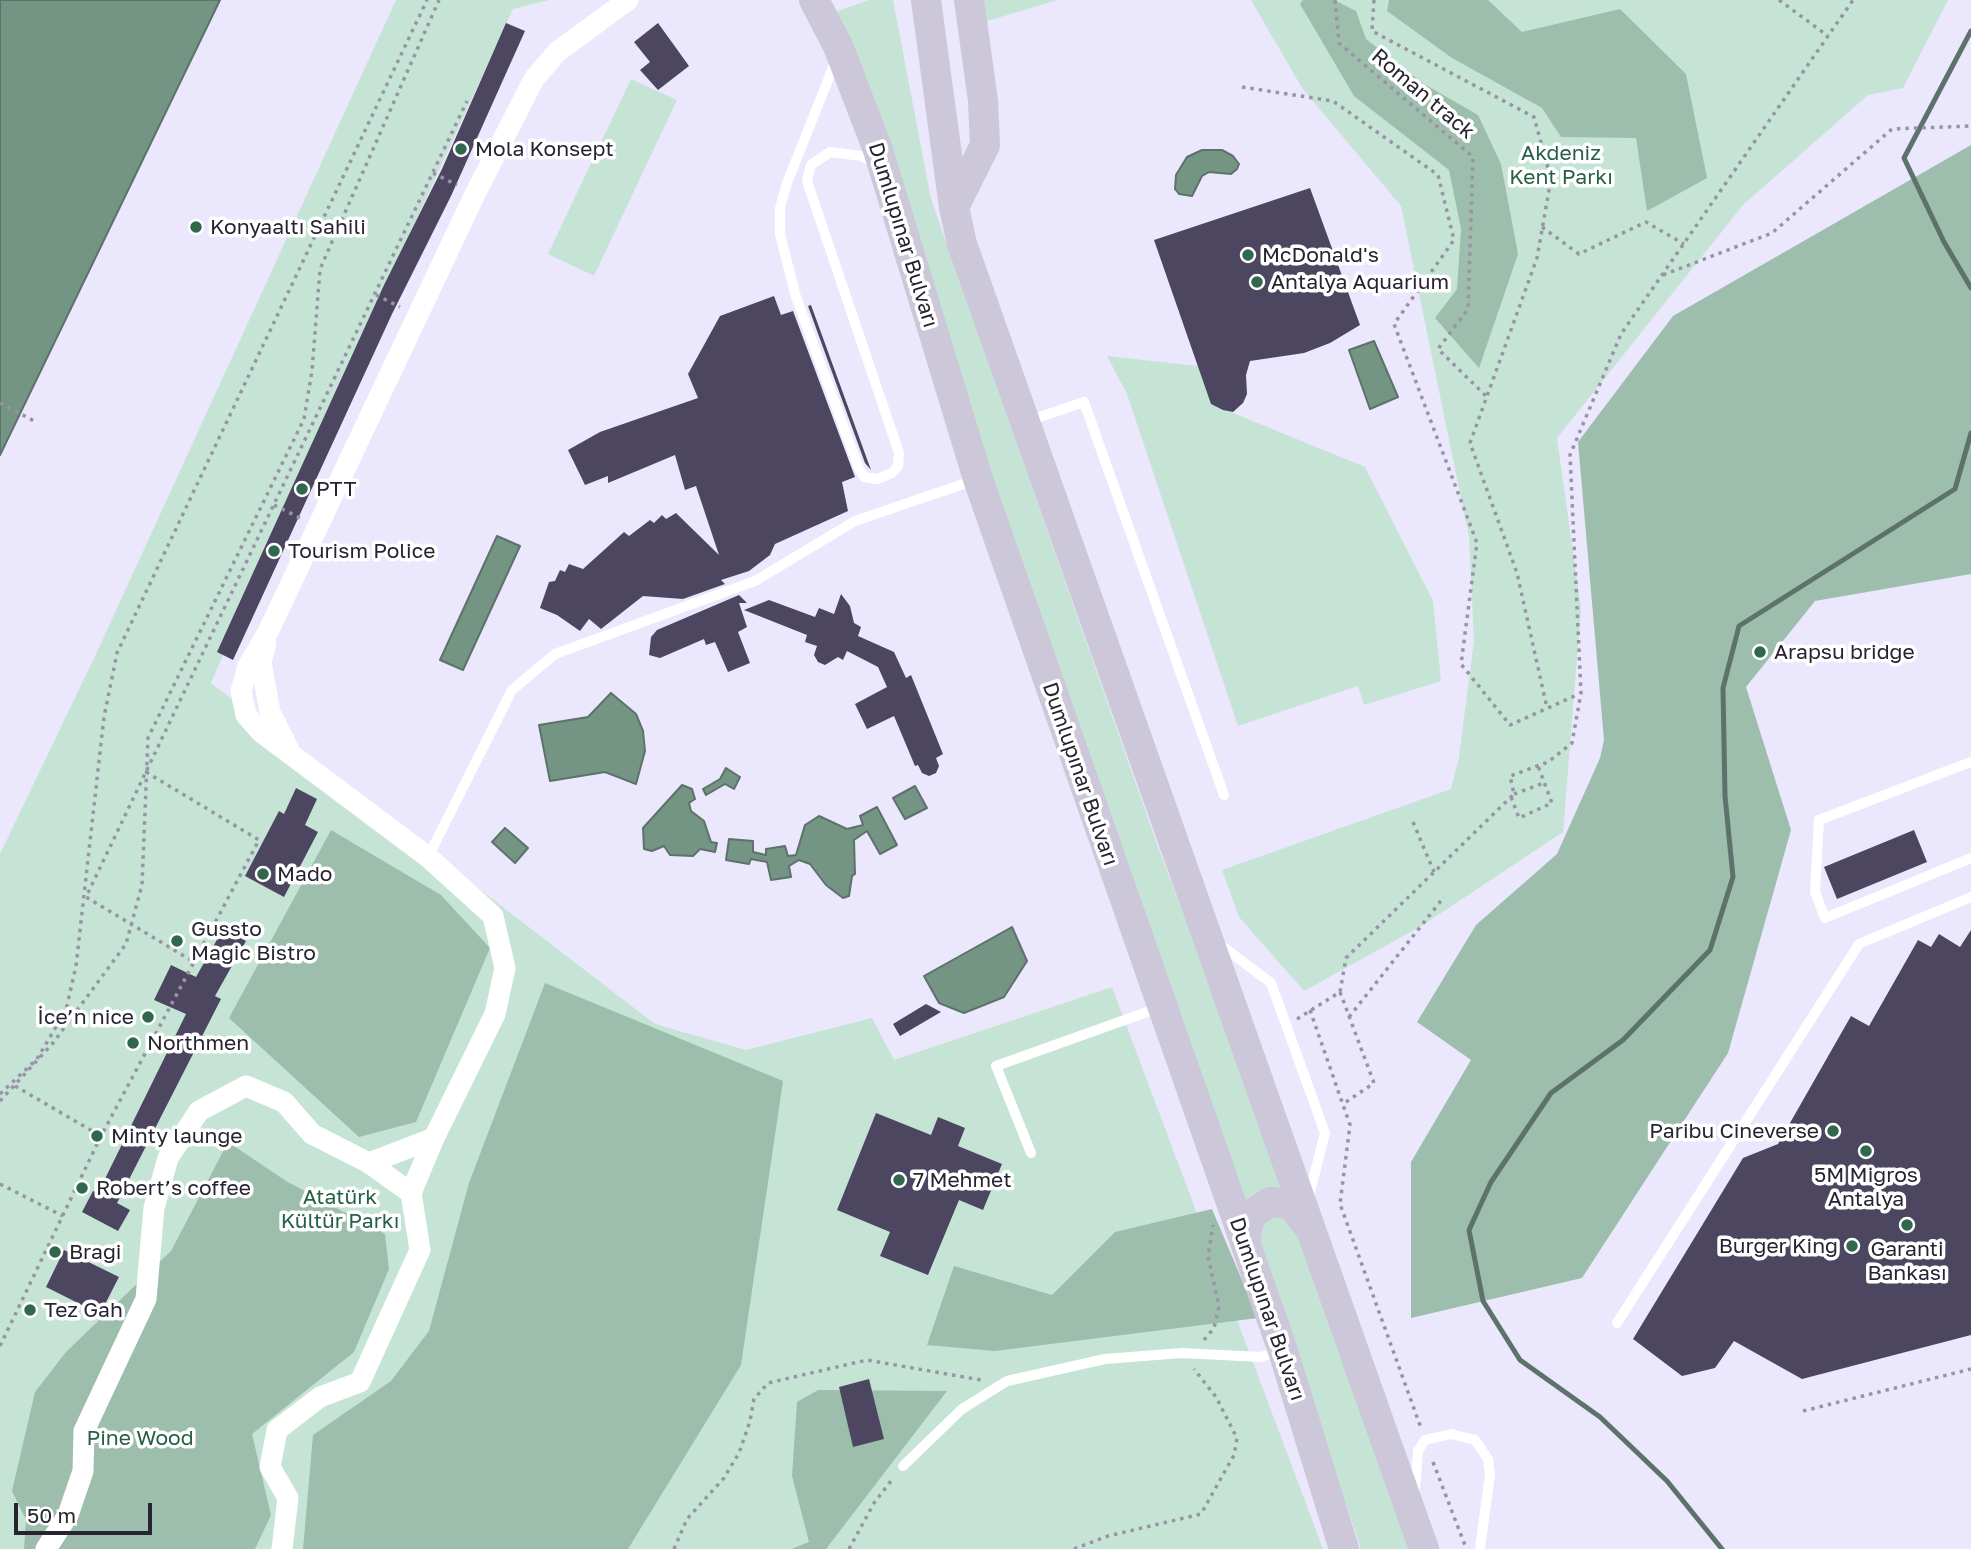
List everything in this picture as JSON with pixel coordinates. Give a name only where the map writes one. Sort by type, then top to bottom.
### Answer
[{"type":"main road","name":"Dumlupınar Bulvarı","points":[[814,0],[838,46],[886,177],[978,479],[1246,1243],[1345,1549]]},
{"type":"main road","points":[[926,0],[954,207],[962,244],[1419,1535]]},
{"type":"main road","points":[[954,207],[985,145],[983,101],[969,0]]},
{"type":"main road","points":[[1246,1243],[1247,1225],[1255,1212],[1270,1202],[1290,1204],[1309,1219]]},
{"type":"street","points":[[282,1549],[288,1498],[270,1467],[277,1430],[320,1397],[360,1382],[420,1250],[411,1193],[434,1138],[495,1014],[505,968],[493,916],[428,856],[289,750],[270,712],[261,663],[268,632],[475,194],[534,79],[557,52],[628,0]]},
{"type":"street","points":[[46,1549],[68,1515],[83,1471],[84,1431],[146,1299],[154,1208],[168,1158],[199,1111],[246,1086],[284,1102],[312,1134],[369,1163],[411,1193]]},
{"type":"street","points":[[369,1163],[434,1138]]},
{"type":"lane","points":[[838,46],[836,63],[787,183],[780,208],[780,234],[796,297],[858,466],[868,479],[877,480],[892,473],[898,466],[899,453],[807,181],[816,160],[830,152],[841,151],[862,156],[886,177]]},
{"type":"lane","points":[[1025,422],[1084,402],[1224,795]]},
{"type":"lane","points":[[428,856],[512,690],[555,654],[755,581],[855,521],[978,479]]},
{"type":"lane","points":[[1971,762],[1819,820],[1815,892],[1825,918],[1971,859]]},
{"type":"lane","points":[[1617,1323],[1859,944],[1971,897]]},
{"type":"lane","points":[[1207,934],[1271,983],[1325,1133],[1309,1219]]},
{"type":"lane","points":[[1031,1153],[996,1066],[1161,1007]]},
{"type":"lane","points":[[903,1466],[962,1409],[1007,1381],[1105,1359],[1182,1353],[1261,1357],[1283,1351]]},
{"type":"lane","points":[[1419,1535],[1415,1476],[1418,1451],[1425,1440],[1451,1434],[1468,1436],[1475,1440],[1488,1459],[1489,1492],[1480,1549]]},
{"type":"path","points":[[0,1101],[37,1059],[66,1010],[86,897],[104,717],[117,653],[427,0]]},
{"type":"path","points":[[0,1094],[14,1085],[53,1044],[127,944],[142,885],[148,738],[304,419],[313,371],[320,269],[439,0]]},
{"type":"path","name":"Roman track","points":[[1335,0],[1339,43],[1474,157],[1468,309],[1438,349],[1487,397]]},
{"type":"path","points":[[1374,0],[1372,32],[1534,117],[1551,179],[1537,258],[1470,443],[1517,573],[1547,708]]},
{"type":"path","points":[[1779,0],[1828,36]]},
{"type":"path","points":[[1538,766],[1552,803],[1519,818],[1512,796],[1510,776],[1548,762],[1572,743],[1581,693],[1570,455],[1621,334],[1853,0]]},
{"type":"path","points":[[1242,87],[1333,101],[1438,175],[1454,240],[1394,324],[1477,543],[1461,664],[1510,725],[1581,693]]},
{"type":"path","points":[[86,897],[467,101]]},
{"type":"path","points":[[1661,276],[1772,233],[1892,129],[1934,125],[1971,126]]},
{"type":"path","points":[[433,173],[475,194]]},
{"type":"path","points":[[1542,227],[1579,254],[1646,222],[1684,244]]},
{"type":"path","points":[[375,295],[418,316]]},
{"type":"path","points":[[0,403],[36,422]]},
{"type":"path","points":[[274,505],[318,527]]},
{"type":"path","points":[[0,1346],[101,1136],[259,840],[146,772]]},
{"type":"path","points":[[1343,1104],[1374,1083],[1340,992],[1346,958],[1512,796],[1544,783]]},
{"type":"path","points":[[1413,822],[1434,872]]},
{"type":"path","points":[[86,897],[194,962]]},
{"type":"path","points":[[1349,1017],[1444,897]]},
{"type":"path","points":[[1286,1025],[1340,992]]},
{"type":"path","points":[[1310,1010],[1350,1125],[1340,1204],[1461,1540],[1466,1548],[1474,1549]]},
{"type":"path","points":[[14,1085],[101,1136]]},
{"type":"path","points":[[0,1184],[63,1216]]},
{"type":"path","points":[[1074,1549],[1108,1536],[1202,1514],[1234,1455],[1237,1438],[1216,1397],[1182,1353]]},
{"type":"path","points":[[674,1549],[687,1519],[724,1478],[739,1453],[754,1399],[768,1383],[867,1360],[964,1378],[1007,1381]]},
{"type":"path","points":[[1803,1411],[1971,1369]]},
{"type":"path","points":[[849,1549],[874,1503],[903,1466]]},
{"type":"green space","name":"Atatürk Kültür Parkı","points":[[396,0],[549,0],[513,9],[323,423],[211,683],[655,1024],[746,1050],[872,1018],[894,1060],[1112,987],[1323,1549],[0,1549],[0,854],[96,654]]},
{"type":"green space","points":[[869,0],[893,0],[931,199],[1157,844],[1286,1188],[1240,1203],[833,13]]},
{"type":"green space","points":[[983,0],[1057,0],[984,22]]},
{"type":"green space","name":"Akdeniz Kent Parkı","points":[[1251,0],[1948,0],[1903,88],[1868,95],[1743,205],[1557,438],[1581,609],[1563,832],[1423,925],[1304,991],[1239,917],[1222,870],[1451,789],[1459,757],[1474,641],[1469,537],[1401,206],[1302,88]]},
{"type":"green space","points":[[1303,0],[1334,0],[1356,11],[1366,39],[1424,84],[1478,115],[1501,164],[1518,254],[1479,368],[1435,318],[1457,289],[1461,229],[1449,170],[1354,96],[1300,4]]},
{"type":"green space","points":[[1389,0],[1488,0],[1522,32],[1620,9],[1686,74],[1707,178],[1647,211],[1636,138],[1561,137],[1542,108],[1452,58],[1387,11]]},
{"type":"green space","points":[[631,79],[677,100],[594,276],[548,254]]},
{"type":"green space","points":[[1971,145],[1971,574],[1815,601],[1746,687],[1791,830],[1728,1053],[1582,1278],[1411,1318],[1411,1162],[1471,1060],[1417,1022],[1476,925],[1557,854],[1600,758],[1604,740],[1578,442],[1673,316]]},
{"type":"green space","points":[[1107,356],[1198,366],[1211,404],[1365,467],[1433,601],[1441,681],[1364,705],[1358,686],[1238,726],[1127,394]]},
{"type":"green space","points":[[331,830],[441,895],[490,948],[416,1122],[359,1137],[229,1018]]},
{"type":"green space","points":[[545,983],[783,1081],[741,1365],[628,1549],[303,1549],[313,1435],[391,1381],[429,1331],[469,1183]]},
{"type":"green space","name":"Pine Wood","points":[[228,1142],[286,1181],[385,1234],[389,1269],[354,1352],[252,1434],[271,1515],[255,1549],[24,1549],[26,1520],[12,1491],[35,1392],[66,1352],[171,1251]]},
{"type":"green space","points":[[1212,1209],[1258,1318],[995,1351],[927,1345],[954,1266],[1052,1295],[1115,1232]]},
{"type":"green space","points":[[1277,1215],[1298,1231],[1411,1549],[1361,1549],[1257,1235],[1261,1224]]},
{"type":"green space","points":[[818,1390],[947,1391],[826,1549],[791,1549],[809,1542],[792,1476],[797,1402]]},
{"type":"shaded area","points":[[0,0],[220,0],[0,455]]},
{"type":"shaded area","points":[[1202,150],[1222,150],[1233,156],[1239,164],[1237,169],[1231,174],[1209,172],[1202,176],[1192,196],[1179,194],[1175,189],[1176,175],[1187,157]]},
{"type":"shaded area","points":[[1374,341],[1398,397],[1370,409],[1349,350]]},
{"type":"shaded area","points":[[497,536],[520,546],[463,670],[440,660]]},
{"type":"shaded area","points":[[611,693],[636,714],[643,731],[645,751],[636,784],[605,772],[550,781],[539,725],[588,717]]},
{"type":"shaded area","points":[[726,768],[740,777],[734,789],[725,784],[706,795],[703,789],[720,779]]},
{"type":"shaded area","points":[[682,785],[692,789],[695,799],[689,803],[691,811],[704,821],[711,842],[717,843],[715,852],[700,849],[693,856],[670,855],[664,846],[652,851],[644,849],[643,828]]},
{"type":"shaded area","points":[[915,786],[927,808],[905,819],[893,798]]},
{"type":"shaded area","points":[[877,807],[897,845],[880,854],[867,831],[854,840],[855,874],[852,876],[849,896],[843,898],[826,885],[810,864],[799,860],[789,866],[791,877],[771,880],[767,862],[751,859],[749,864],[726,860],[729,839],[753,841],[753,852],[766,855],[766,849],[785,846],[788,856],[796,855],[805,825],[819,816],[847,829],[863,825],[860,816]]},
{"type":"shaded area","points":[[505,828],[528,848],[515,863],[492,842]]},
{"type":"shaded area","points":[[1012,927],[1027,961],[1004,997],[964,1013],[939,1003],[924,976]]},
{"type":"building","points":[[506,23],[525,31],[451,196],[392,314],[233,660],[217,652],[384,285],[442,169]]},
{"type":"building","points":[[658,23],[689,66],[658,90],[640,70],[650,62],[634,42]]},
{"type":"building","name":"Antalya Aquarium","points":[[1310,188],[1360,325],[1330,343],[1304,353],[1250,361],[1246,375],[1247,394],[1243,403],[1233,412],[1223,410],[1211,404],[1154,240]]},
{"type":"building","points":[[774,296],[781,315],[793,311],[855,477],[842,482],[848,511],[775,544],[770,555],[749,571],[721,580],[725,584],[683,599],[643,596],[601,629],[589,619],[580,631],[557,615],[540,608],[549,582],[555,581],[560,570],[565,572],[569,564],[583,569],[624,532],[629,536],[650,520],[654,523],[662,515],[666,519],[676,513],[719,555],[696,486],[685,490],[675,455],[608,483],[608,476],[585,485],[568,450],[600,432],[698,398],[688,374],[720,316]]},
{"type":"building","points":[[811,305],[871,470],[865,463],[808,306]]},
{"type":"building","points":[[841,594],[850,606],[854,623],[861,627],[858,636],[894,652],[906,678],[911,675],[943,754],[936,758],[939,766],[936,773],[929,776],[922,773],[918,765],[915,766],[894,716],[867,729],[855,704],[887,687],[878,667],[847,651],[843,660],[838,657],[825,665],[818,662],[814,655],[817,646],[805,642],[807,635],[744,610],[769,600],[815,617],[819,608],[834,614]]},
{"type":"building","points":[[739,595],[747,603],[739,603],[747,627],[738,632],[750,663],[728,672],[715,642],[706,645],[704,639],[660,658],[649,655],[651,637],[657,630]]},
{"type":"building","points":[[296,788],[317,799],[305,825],[318,832],[284,897],[245,876],[279,811],[284,814]]},
{"type":"building","points":[[1914,830],[1927,862],[1837,899],[1824,867]]},
{"type":"building","points":[[223,929],[246,941],[215,996],[221,999],[117,1203],[130,1210],[118,1231],[82,1212],[93,1191],[98,1193],[186,1014],[154,1000],[171,965],[196,977]]},
{"type":"building","name":"5M Migros Antalya","points":[[1971,930],[1971,1335],[1802,1379],[1734,1341],[1715,1368],[1682,1376],[1633,1339],[1743,1158],[1778,1144],[1851,1016],[1869,1026],[1918,940],[1931,947],[1939,934],[1960,947]]},
{"type":"building","points":[[926,1004],[941,1012],[900,1036],[893,1024]]},
{"type":"building","points":[[876,1113],[931,1135],[938,1117],[965,1128],[958,1146],[1002,1164],[983,1210],[959,1200],[928,1275],[880,1256],[890,1232],[837,1210]]},
{"type":"building","points":[[64,1250],[119,1277],[100,1314],[46,1287]]},
{"type":"building","points":[[869,1379],[884,1439],[853,1447],[839,1387]]},
{"type":"waterway","points":[[1971,31],[1904,158],[1944,242],[1971,288]]},
{"type":"waterway","points":[[1722,1549],[1667,1481],[1600,1417],[1520,1360],[1483,1301],[1469,1230],[1491,1182],[1551,1093],[1623,1040],[1710,950],[1733,877],[1725,796],[1723,688],[1739,626],[1955,489],[1971,433]]},
{"type":"place","name":"Mola Konsept","points":[[461,149]]},
{"type":"place","name":"Konyaaltı Sahili","points":[[196,227]]},
{"type":"place","name":"McDonald's","points":[[1248,255]]},
{"type":"place","name":"Antalya Aquarium","points":[[1257,282]]},
{"type":"place","name":"PTT","points":[[302,489]]},
{"type":"place","name":"Tourism Police","points":[[274,551]]},
{"type":"place","name":"Arapsu bridge","points":[[1760,652]]},
{"type":"place","name":"Mado","points":[[263,874]]},
{"type":"place","name":"Gussto Magic Bistro","points":[[177,941]]},
{"type":"place","name":"İce’n nice","points":[[148,1017]]},
{"type":"place","name":"Northmen","points":[[133,1043]]},
{"type":"place","name":"Paribu Cineverse","points":[[1833,1131]]},
{"type":"place","name":"Minty launge","points":[[97,1136]]},
{"type":"place","name":"5M Migros Antalya","points":[[1866,1151]]},
{"type":"place","name":"7 Mehmet","points":[[899,1180]]},
{"type":"place","name":"Robert’s coffee","points":[[82,1188]]},
{"type":"place","name":"Garanti Bankası","points":[[1907,1225]]},
{"type":"place","name":"Burger King","points":[[1852,1246]]},
{"type":"place","name":"Bragi","points":[[55,1252]]},
{"type":"place","name":"Tez Gah","points":[[30,1310]]}]
